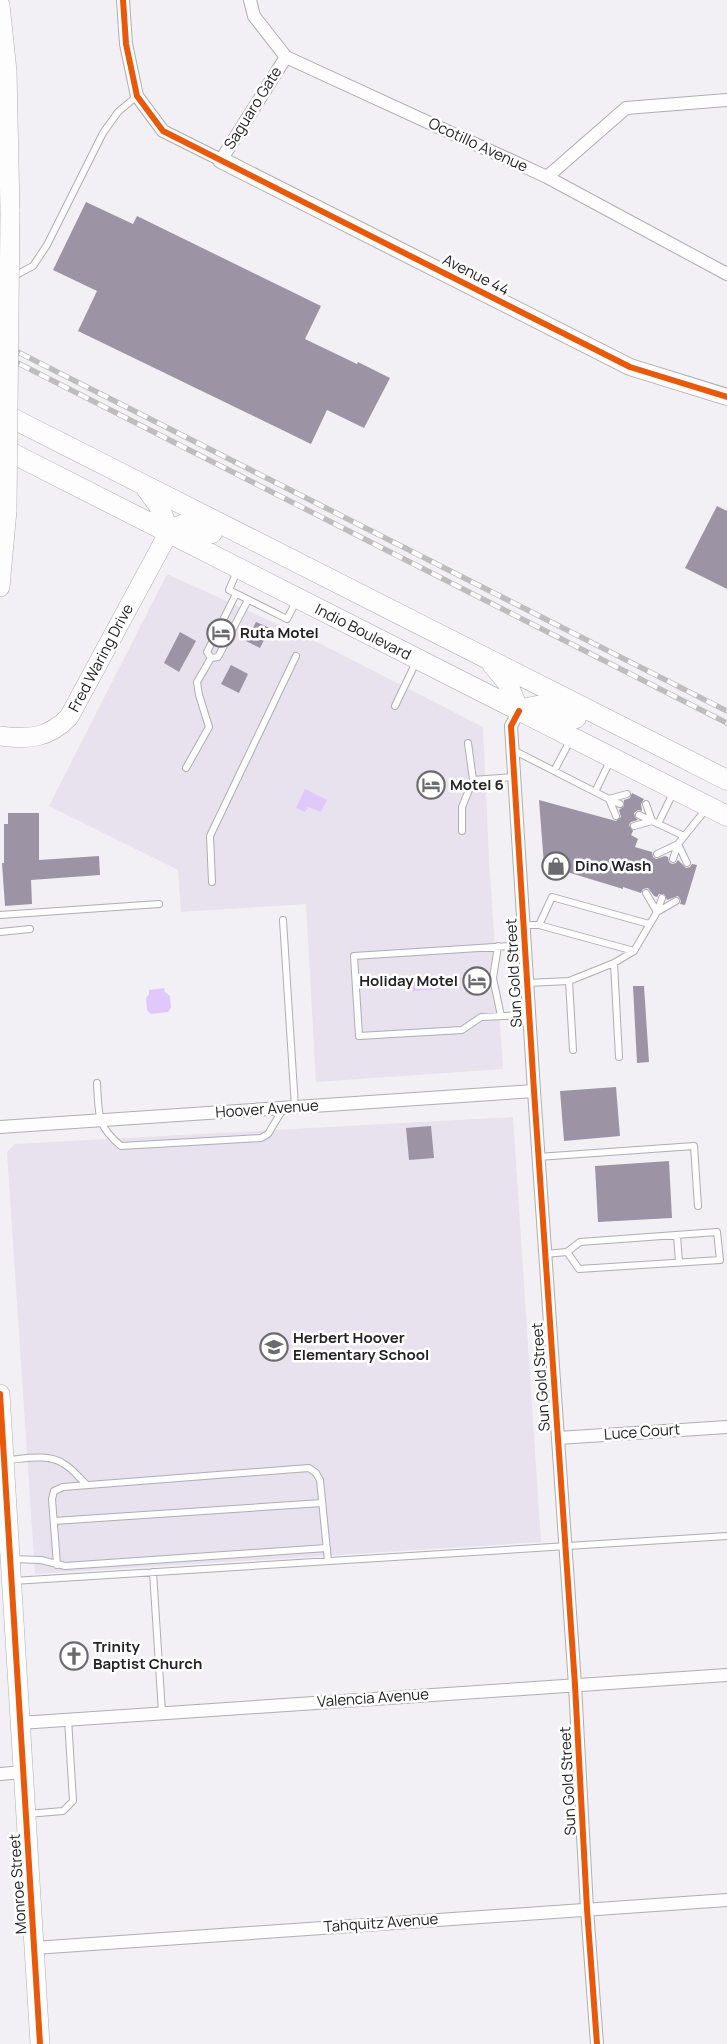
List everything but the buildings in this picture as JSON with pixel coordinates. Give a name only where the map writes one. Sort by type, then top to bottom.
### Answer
[{"type":"main road","points":[[0,5],[7,71],[10,211],[7,510],[0,587]]},
{"type":"main road","points":[[0,412],[727,780]]},
{"type":"main road","name":"Indio Boulevard","points":[[0,447],[727,816]]},
{"type":"main road","points":[[27,461],[72,469],[137,501],[144,497],[143,484]]},
{"type":"main road","points":[[143,484],[159,506],[169,532],[180,524],[194,524],[285,570],[326,577]]},
{"type":"main road","name":"Fred Waring Drive","points":[[0,736],[26,738],[43,735],[59,728],[69,717],[169,532]]},
{"type":"main road","points":[[488,659],[507,682],[520,711],[536,705],[554,707],[625,743],[671,752]]},
{"type":"main road","name":"Monroe Street","points":[[0,1394],[40,2044]]},
{"type":"street","points":[[123,0],[126,44],[137,96],[163,131],[221,160]]},
{"type":"street","name":"Ocotillo Avenue","points":[[250,0],[254,16],[286,57],[547,177],[727,274]]},
{"type":"street","name":"Saguaro Gate","points":[[221,160],[286,57]]},
{"type":"street","points":[[547,177],[626,108],[727,100]]},
{"type":"street","name":"Avenue 44","points":[[221,160],[630,368],[727,397]]},
{"type":"street","name":"Sun Gold Street","points":[[520,711],[511,726],[538,1157],[575,1685],[596,2044]]},
{"type":"street","name":"Hoover Avenue","points":[[0,1127],[534,1091]]},
{"type":"street","name":"Luce Court","points":[[558,1438],[727,1427]]},
{"type":"street","name":"Valencia Avenue","points":[[20,1723],[727,1675]]},
{"type":"street","points":[[0,1774],[23,1772]]},
{"type":"street","name":"Tahquitz Avenue","points":[[34,1948],[727,1900]]},
{"type":"lane","points":[[0,274],[16,275],[33,266],[47,245],[103,133],[118,112],[137,96]]},
{"type":"lane","points":[[238,567],[229,590],[236,594],[287,619],[298,598]]},
{"type":"lane","points":[[211,658],[207,652],[236,594]]},
{"type":"lane","points":[[211,658],[218,657],[248,600]]},
{"type":"lane","points":[[212,882],[210,836],[296,656]]},
{"type":"lane","points":[[186,768],[209,727],[198,695],[197,682],[211,658]]},
{"type":"lane","points":[[395,706],[418,659]]},
{"type":"lane","points":[[554,771],[572,738]]},
{"type":"lane","points":[[462,831],[462,807],[473,780],[468,743]]},
{"type":"lane","points":[[513,750],[620,804]]},
{"type":"lane","points":[[595,792],[612,758]]},
{"type":"lane","points":[[473,780],[514,777]]},
{"type":"lane","points":[[655,823],[674,790]]},
{"type":"lane","points":[[609,799],[627,794]]},
{"type":"lane","points":[[609,799],[616,816]]},
{"type":"lane","points":[[646,804],[655,823]]},
{"type":"lane","points":[[673,858],[678,844],[708,807]]},
{"type":"lane","points":[[640,814],[684,836]]},
{"type":"lane","points":[[634,826],[655,823]]},
{"type":"lane","points":[[657,854],[678,844]]},
{"type":"lane","points":[[678,844],[687,863]]},
{"type":"lane","points":[[646,893],[657,912]]},
{"type":"lane","points":[[539,925],[552,897],[649,924]]},
{"type":"lane","points":[[527,983],[568,981],[614,962],[634,951],[657,912],[662,898]]},
{"type":"lane","points":[[657,912],[676,901]]},
{"type":"lane","points":[[0,915],[159,904]]},
{"type":"lane","points":[[97,1084],[100,1120],[107,1134],[121,1146],[261,1138],[268,1134],[289,1107],[283,920]]},
{"type":"lane","points":[[524,925],[539,925],[634,951]]},
{"type":"lane","points":[[0,932],[30,930]]},
{"type":"lane","points":[[525,944],[354,956],[359,1036],[462,1030],[481,1017],[529,1015]]},
{"type":"lane","points":[[498,946],[493,978],[501,1016]]},
{"type":"lane","points":[[614,962],[619,1057]]},
{"type":"lane","points":[[568,981],[572,1050]]},
{"type":"lane","points":[[538,1157],[694,1146],[698,1206]]},
{"type":"lane","points":[[545,1254],[567,1252],[580,1242],[717,1232],[720,1260],[579,1269],[567,1252]]},
{"type":"lane","points":[[677,1235],[679,1263]]},
{"type":"lane","points":[[3,1466],[42,1458],[54,1460],[64,1463],[87,1486]]},
{"type":"lane","points":[[57,1565],[52,1499],[54,1491],[63,1487],[309,1468],[316,1472],[320,1480],[328,1561]]},
{"type":"lane","points":[[54,1521],[322,1503]]},
{"type":"lane","points":[[12,1581],[727,1536]]},
{"type":"lane","points":[[11,1559],[41,1560],[65,1566],[327,1548]]},
{"type":"lane","points":[[154,1572],[162,1713]]},
{"type":"lane","points":[[26,1814],[63,1811],[73,1801],[68,1719]]},
{"type":"shaded area","points":[[167,574],[321,644],[483,727],[489,859],[503,1069],[316,1082],[306,904],[181,912],[178,870],[49,806]]},
{"type":"shaded area","points":[[305,789],[327,800],[321,812],[308,807],[305,812],[296,808]]},
{"type":"shaded area","points":[[439,976],[440,989],[413,991],[412,977]]},
{"type":"shaded area","points":[[164,988],[165,992],[170,996],[171,1008],[168,1012],[151,1014],[147,1010],[146,998],[149,990]]},
{"type":"shaded area","name":"Herbert Hoover Elementary School","points":[[513,1117],[541,1542],[35,1574],[7,1152],[15,1144]]},
{"type":"railway","points":[[0,343],[727,711]]},
{"type":"railway","points":[[0,354],[727,723]]},
{"type":"cycle path","points":[[123,0],[126,44],[137,96],[163,131],[630,367],[727,397]]},
{"type":"cycle path","points":[[519,711],[511,726],[597,2044]]},
{"type":"cycle path","points":[[0,1394],[40,2044]]},
{"type":"place","name":"Ruta Motel","points":[[221,633]]},
{"type":"place","name":"Motel 6","points":[[431,785]]},
{"type":"place","name":"Dino Wash","points":[[556,866]]},
{"type":"place","name":"Holiday Motel","points":[[477,981]]},
{"type":"place","name":"Herbert Hoover Elementary School","points":[[274,1347]]},
{"type":"place","name":"Trinity Baptist Church","points":[[74,1656]]}]
